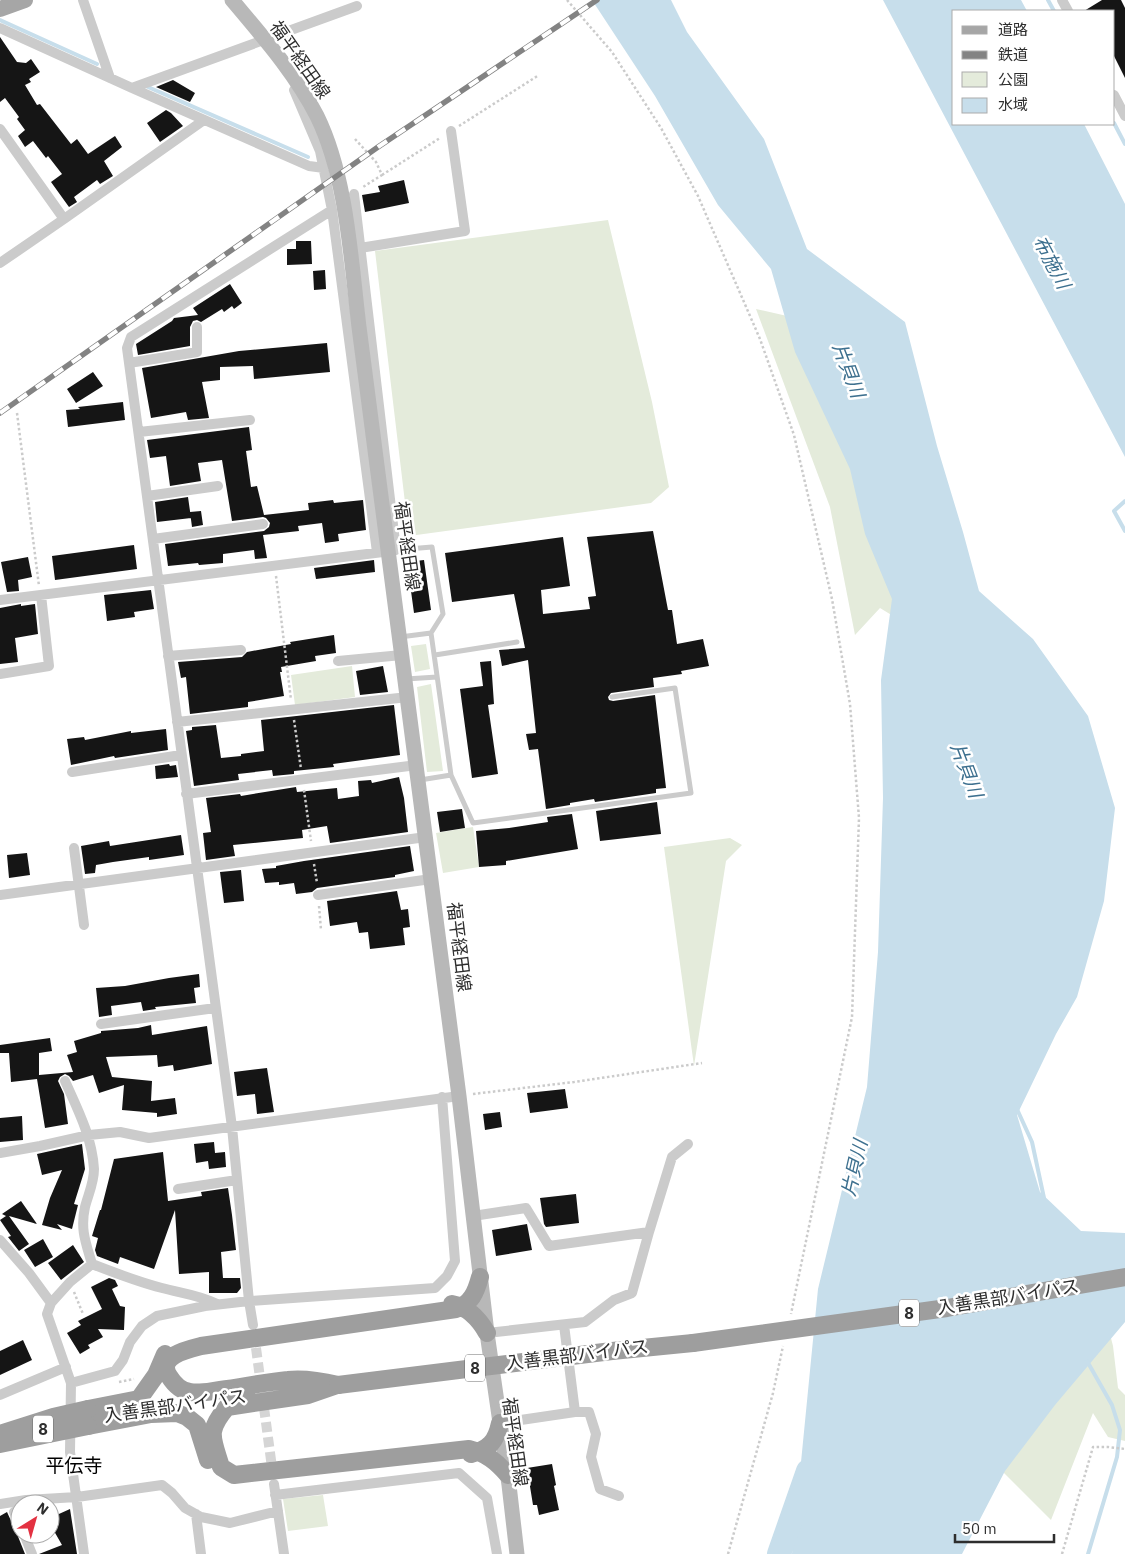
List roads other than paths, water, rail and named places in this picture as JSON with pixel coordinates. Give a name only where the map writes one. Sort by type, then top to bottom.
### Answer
[{"type":"highway","name":"入善黒部バイパス","points":[[0,1439],[87,1418],[167,1405],[692,1343],[947,1308],[1125,1278]]},
{"type":"highway","points":[[338,1385],[313,1380],[288,1380],[208,1392],[189,1392],[179,1388],[168,1375],[166,1369],[170,1359],[179,1352],[201,1346],[469,1303],[476,1284]]},
{"type":"highway","points":[[451,1307],[457,1314],[481,1327]]},
{"type":"highway","points":[[0,1444],[87,1418],[139,1399],[156,1376],[163,1356],[182,1343],[451,1307]]},
{"type":"highway","points":[[338,1385],[308,1395],[227,1407],[215,1422],[212,1431],[221,1467],[234,1475],[474,1452],[501,1471]]},
{"type":"highway","points":[[0,1434],[53,1417],[87,1418],[177,1413],[187,1417],[197,1425],[210,1466],[223,1478],[239,1480],[474,1452],[497,1438],[496,1423]]},
{"type":"highway","points":[[474,1452],[496,1423]]},
{"type":"main road","points":[[0,9],[25,0]]},
{"type":"main road","name":"福平経田線","points":[[232,0],[288,68],[317,117],[334,164],[347,225],[387,551],[408,697],[459,1096],[473,1216],[476,1284]]},
{"type":"main road","name":"福平経田線","points":[[462,1127],[463,1184],[501,1471]]},
{"type":"main road","name":"福平経田線","points":[[494,1441],[516,1554]]},
{"type":"street","points":[[83,0],[110,78]]},
{"type":"street","points":[[132,88],[357,6]]},
{"type":"street","points":[[0,28],[309,166],[324,168]]},
{"type":"street","points":[[294,90],[320,151],[324,168],[387,551]]},
{"type":"street","points":[[1115,97],[1125,116]]},
{"type":"street","points":[[0,263],[204,120]]},
{"type":"street","points":[[0,129],[64,219]]},
{"type":"street","points":[[360,248],[465,232],[451,131]]},
{"type":"street","points":[[354,194],[387,551]]},
{"type":"street","points":[[253,1325],[232,1127],[127,348],[131,337],[332,210]]},
{"type":"street","points":[[129,363],[197,352],[197,327]]},
{"type":"street","points":[[139,432],[250,420]]},
{"type":"street","points":[[147,496],[218,486]]},
{"type":"street","points":[[153,539],[263,524]]},
{"type":"street","points":[[0,600],[387,551]]},
{"type":"street","points":[[0,674],[49,666],[40,595]]},
{"type":"street","points":[[168,656],[241,650]]},
{"type":"street","points":[[338,661],[402,655]]},
{"type":"street","points":[[177,722],[408,697]]},
{"type":"street","points":[[72,772],[181,755]]},
{"type":"street","points":[[186,794],[303,779],[417,772]]},
{"type":"street","points":[[0,896],[426,837]]},
{"type":"street","points":[[74,848],[84,925]]},
{"type":"street","points":[[318,894],[431,879]]},
{"type":"street","points":[[101,1024],[215,1008]]},
{"type":"street","points":[[65,1082],[89,1135],[94,1170],[92,1187],[85,1208],[83,1234],[92,1264]]},
{"type":"street","points":[[0,1153],[89,1135],[120,1132],[149,1138],[459,1096]]},
{"type":"street","points":[[71,1383],[115,1371],[123,1360],[130,1342],[142,1326],[157,1316],[249,1301],[435,1288],[447,1276],[455,1261],[442,1097]]},
{"type":"street","points":[[481,1327],[585,1322],[614,1300],[632,1293],[672,1157],[688,1144]]},
{"type":"street","points":[[178,1189],[237,1180]]},
{"type":"street","points":[[473,1216],[526,1208],[550,1246],[649,1232]]},
{"type":"street","points":[[0,1240],[29,1273],[51,1303]]},
{"type":"street","points":[[84,1554],[70,1452],[71,1383],[47,1314],[51,1303],[70,1282],[92,1264]]},
{"type":"street","points":[[92,1264],[120,1276],[209,1300],[218,1305]]},
{"type":"street","points":[[564,1324],[575,1412]]},
{"type":"street","points":[[0,1395],[66,1367]]},
{"type":"street","points":[[496,1423],[575,1412],[589,1412],[596,1434],[591,1457],[600,1489],[619,1496]]},
{"type":"street","points":[[284,1554],[274,1489],[459,1473],[487,1498],[497,1554]]},
{"type":"street","points":[[0,1504],[26,1500],[77,1497],[162,1485],[185,1508],[201,1517],[230,1523],[278,1511]]},
{"type":"street","points":[[196,1514],[201,1554]]},
{"type":"lane","points":[[387,551],[432,547],[443,614],[432,633],[451,775],[473,823],[691,793],[675,688],[612,697]]},
{"type":"lane","points":[[400,637],[432,633]]},
{"type":"lane","points":[[435,655],[517,642]]},
{"type":"lane","points":[[405,680],[437,677]]},
{"type":"lane","points":[[417,772],[451,775]]},
{"type":"water","points":[[592,0],[671,0],[687,32],[764,139],[807,249],[905,322],[937,446],[979,591],[1033,639],[1088,716],[1115,808],[1104,901],[1077,997],[1056,1034],[1017,1115],[1040,1192],[1081,1231],[1125,1233],[1125,1322],[1055,1405],[1005,1471],[962,1554],[792,1554],[818,1289],[867,1087],[878,952],[883,798],[881,680],[892,599],[865,534],[850,469],[795,352],[771,269],[718,205],[655,96]]},
{"type":"water","name":"布施川","points":[[883,0],[1021,0],[1026,10],[952,10],[952,125],[1085,125],[1125,204],[1125,457]]},
{"type":"waterway","points":[[1048,0],[1053,10]]},
{"type":"waterway","points":[[0,20],[97,64]]},
{"type":"waterway","points":[[148,87],[308,157]]},
{"type":"waterway","points":[[1115,125],[1125,144]]},
{"type":"waterway","points":[[1125,501],[1114,511],[1125,531]]},
{"type":"waterway","points":[[1016,1107],[1032,1142],[1044,1198]]},
{"type":"waterway","points":[[1087,1361],[1112,1405],[1120,1430],[1117,1457],[1088,1554]]},
{"type":"waterway","name":"片貝川","points":[[779,1554],[808,1471]]},
{"type":"tunnel","points":[[254,1333],[273,1475]]},
{"type":"railway","points":[[0,413],[378,147],[597,0]]},
{"type":"district","name":"平伝寺","points":[[74,1465]]}]
